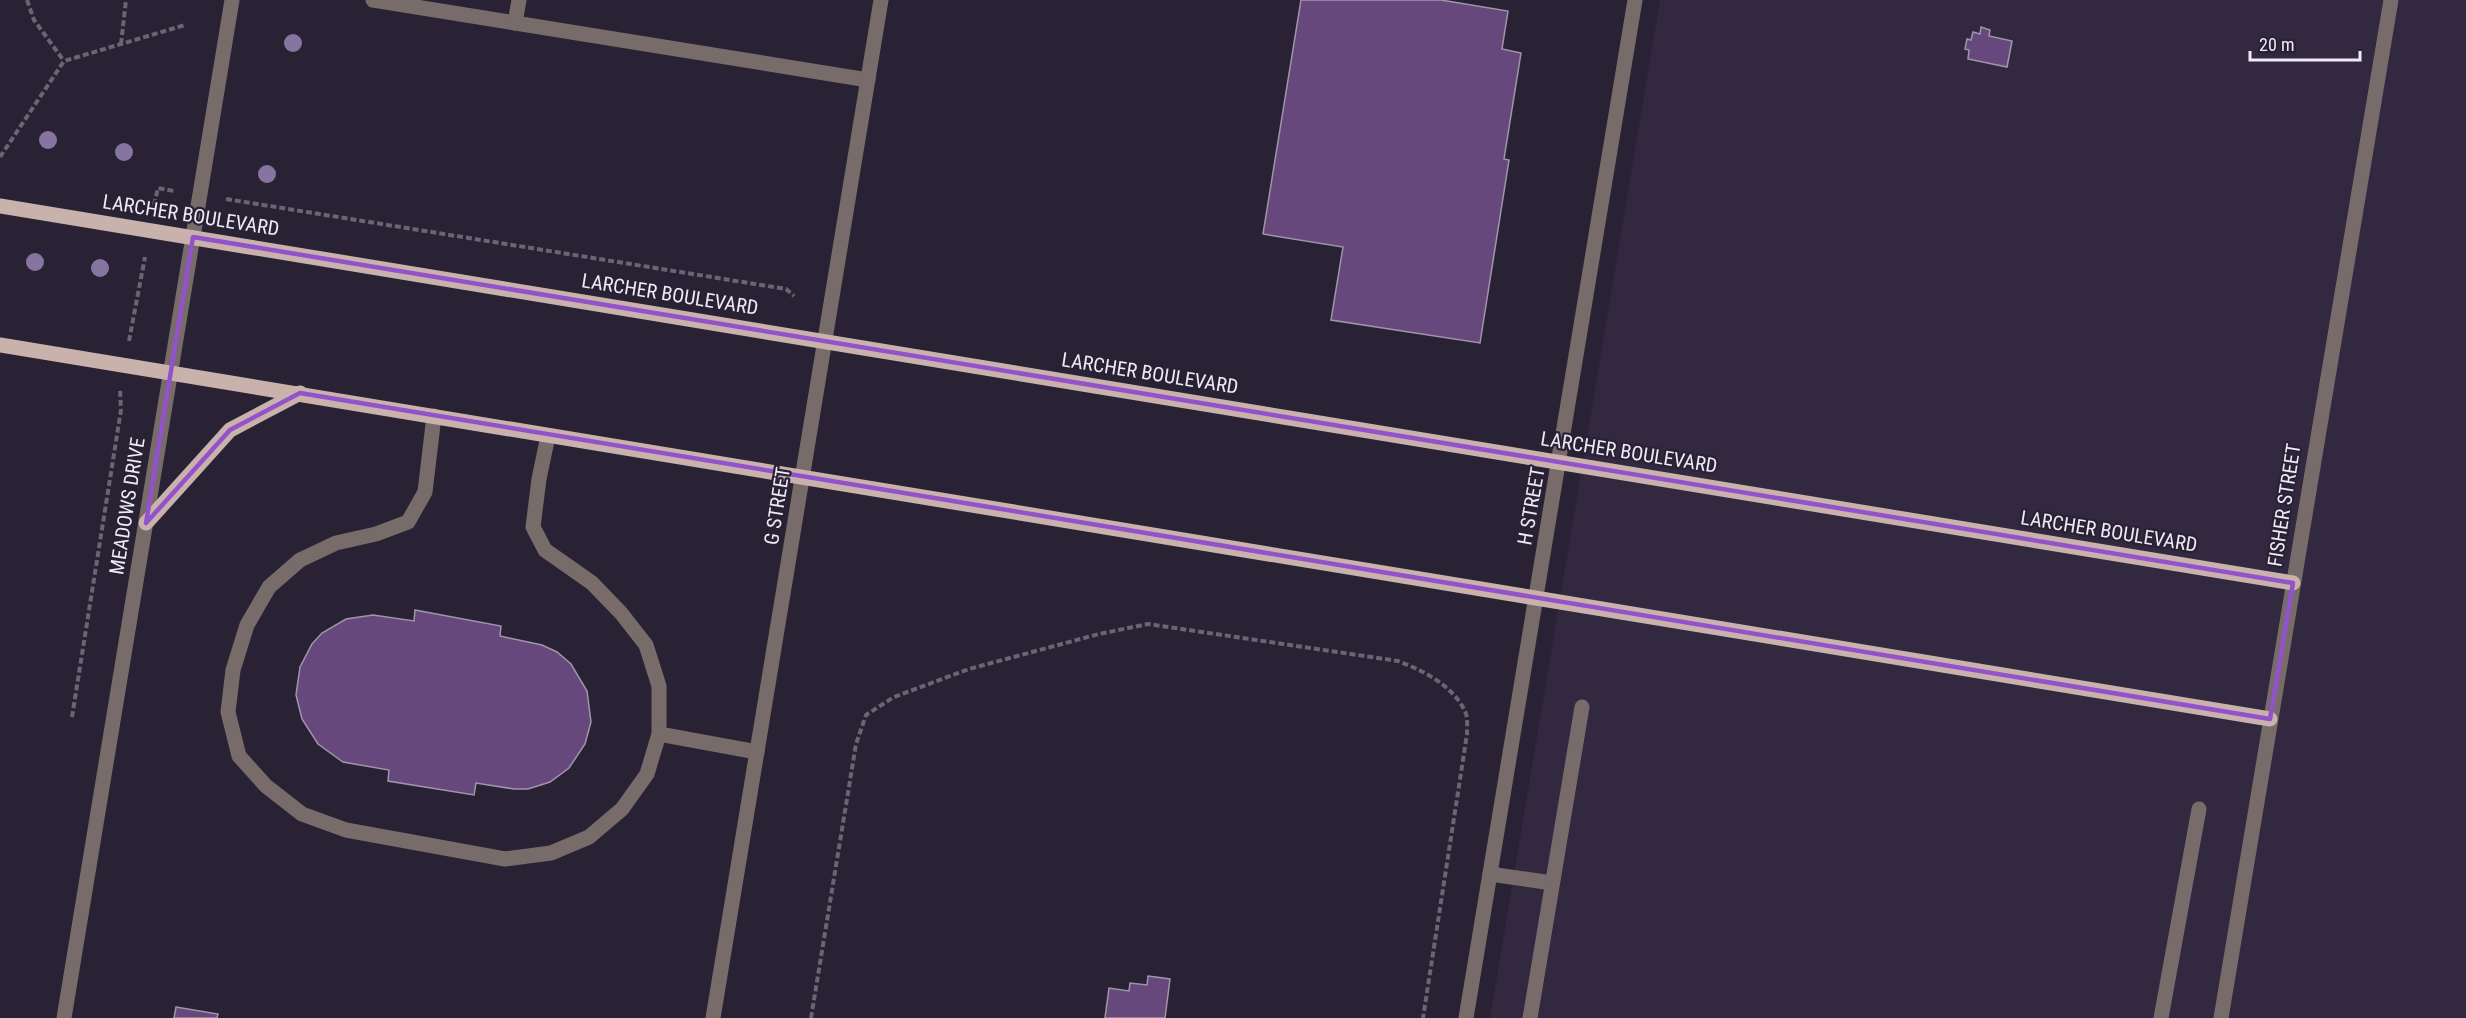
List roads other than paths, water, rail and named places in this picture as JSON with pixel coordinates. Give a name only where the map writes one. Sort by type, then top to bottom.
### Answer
[{"type":"main road","name":"LARCHER BOULEVARD","points":[[0,206],[2293,583]]},
{"type":"main road","points":[[0,345],[171,371],[548,436],[2270,719]]},
{"type":"main road","points":[[146,524],[230,429],[300,393]]},
{"type":"street","name":"MEADOWS DRIVE","points":[[69,1017],[146,524],[232,0]]},
{"type":"street","points":[[373,0],[467,8],[515,23],[868,80]]},
{"type":"street","points":[[515,23],[519,0]]},
{"type":"street","name":"G STREET","points":[[713,1018],[881,0]]},
{"type":"street","name":"H STREET","points":[[1466,1018],[1635,0]]},
{"type":"street","name":"FISHER STREET","points":[[2221,1018],[2391,0]]},
{"type":"street","points":[[434,416],[424,492],[408,522],[376,534],[336,543],[300,560],[269,587],[247,625],[233,670],[228,712],[239,756],[266,786],[302,814],[346,830],[505,859],[551,853],[589,837],[622,809],[647,774],[659,734],[659,686],[646,645],[621,613],[592,582],[545,550],[533,528],[539,479],[548,436]]},
{"type":"street","points":[[1530,1018],[1582,707]]},
{"type":"street","points":[[659,734],[757,752]]},
{"type":"street","points":[[2161,1018],[2199,809]]},
{"type":"street","points":[[1490,874],[1552,883]]}]
